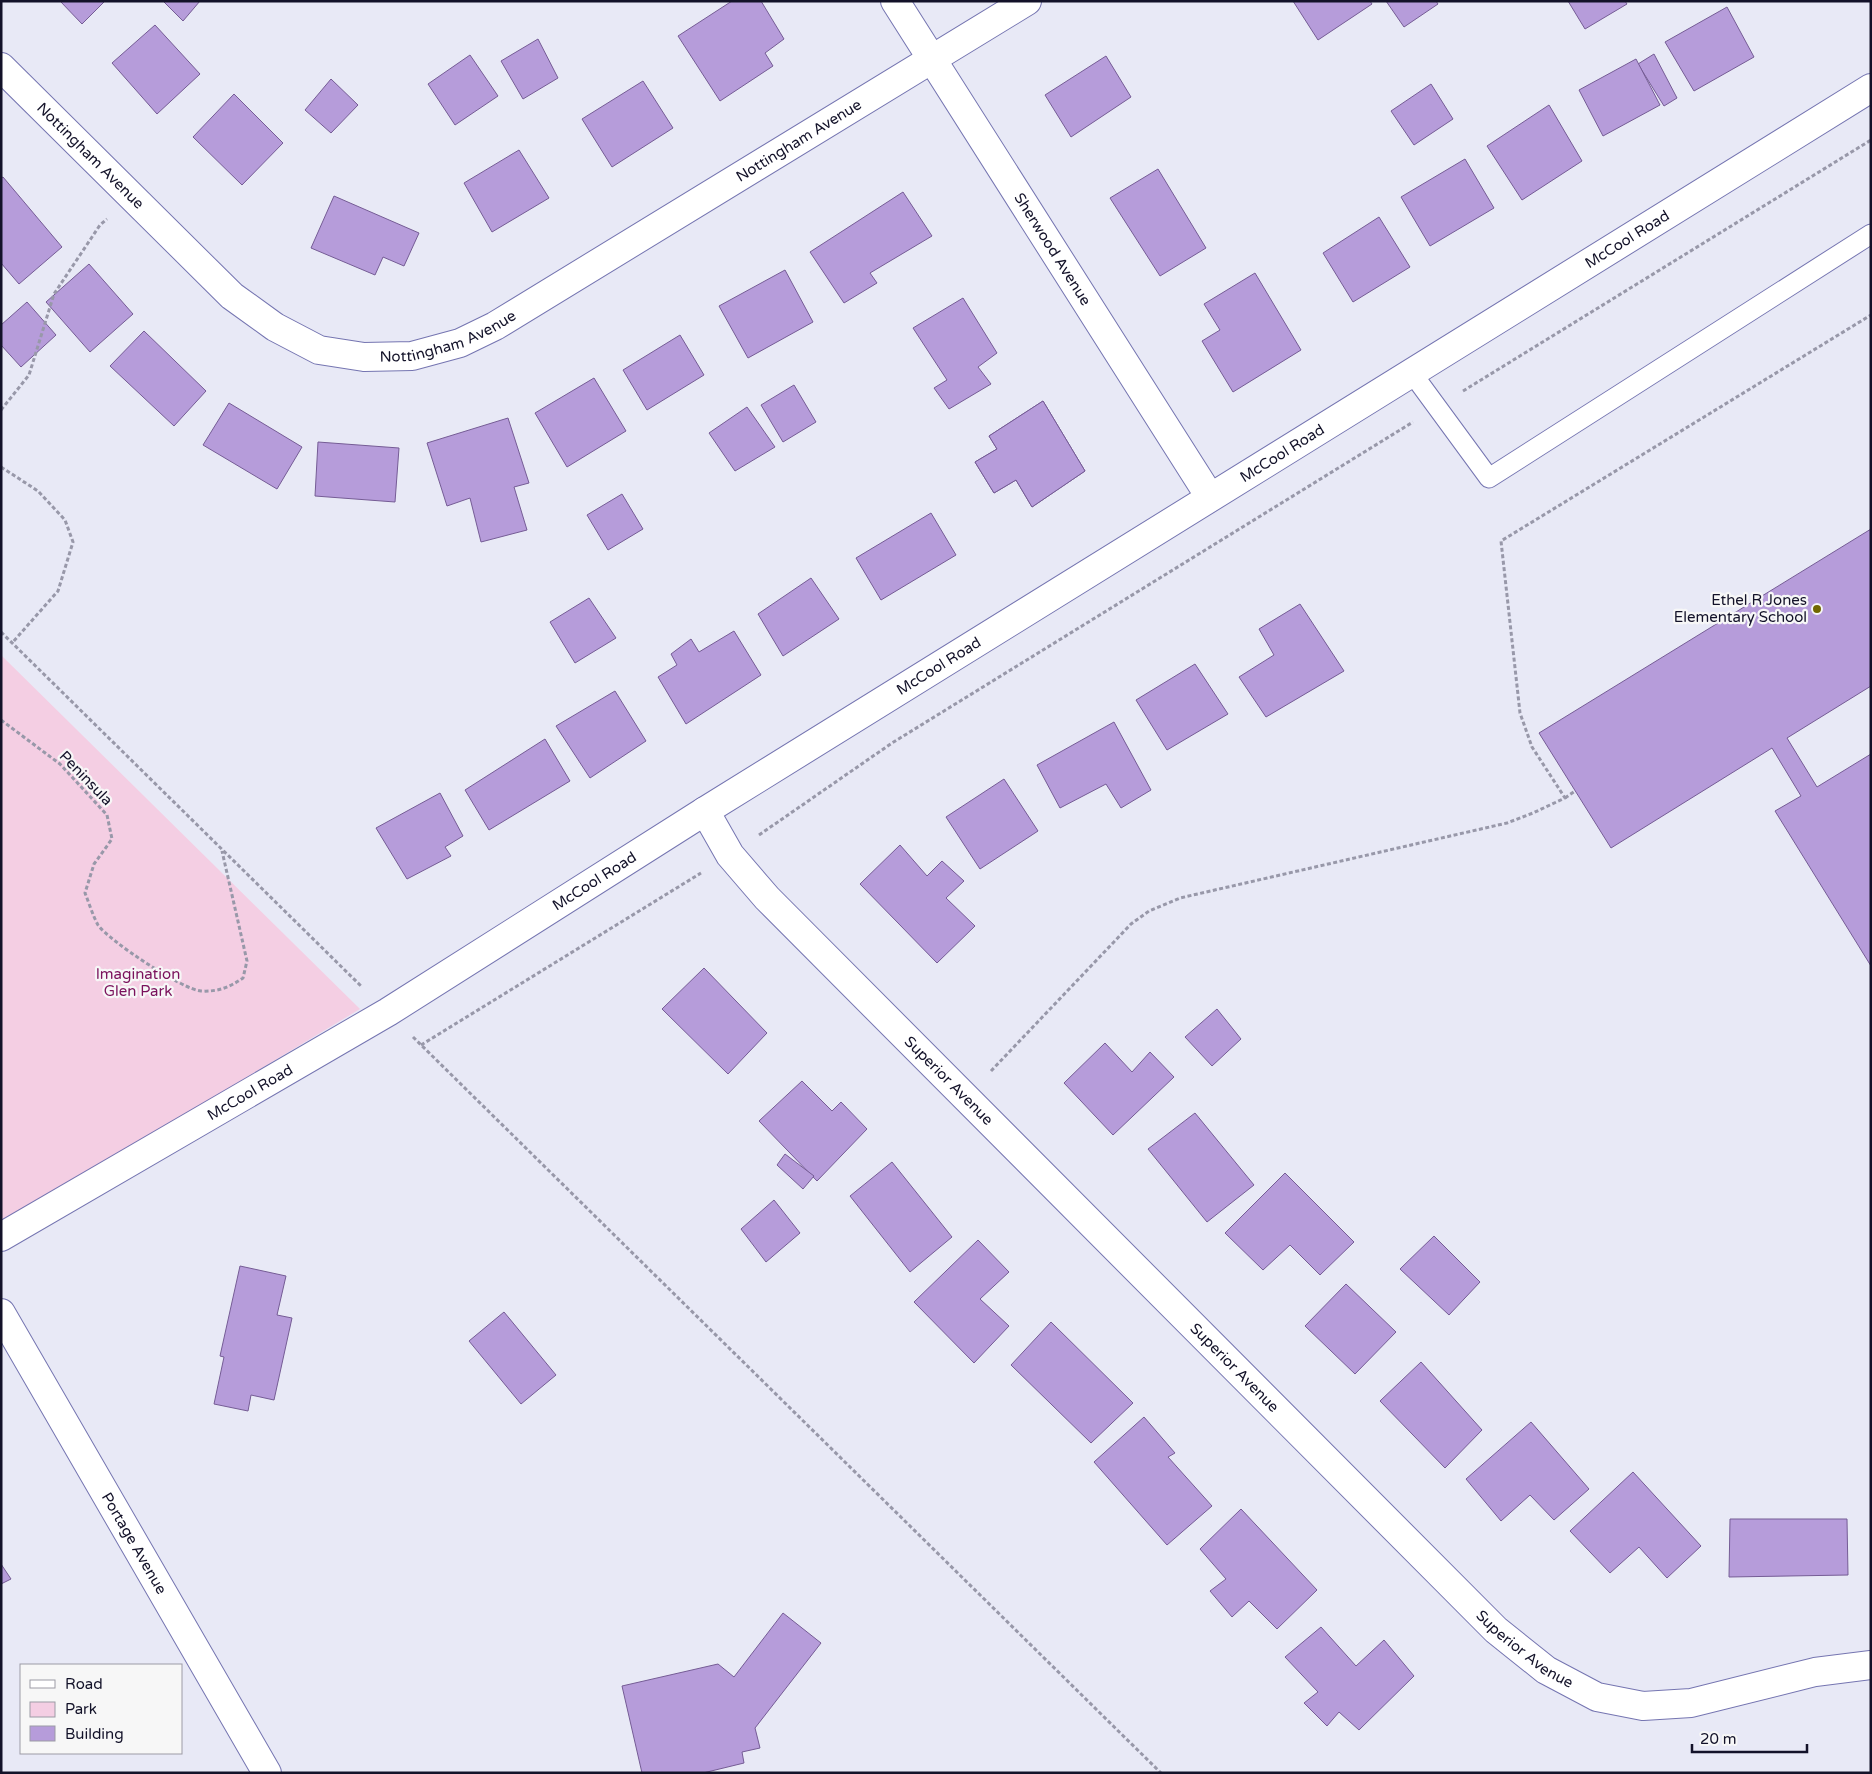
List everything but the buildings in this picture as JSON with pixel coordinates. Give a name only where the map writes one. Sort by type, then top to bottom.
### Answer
[{"type":"street","name":"Sherwood Avenue","points":[[895,1],[1210,497]]},
{"type":"street","name":"Nottingham Avenue","points":[[1,67],[232,296],[274,327],[319,350],[364,357],[412,356],[460,344],[495,326],[1027,1]]},
{"type":"street","name":"McCool Road","points":[[1,1237],[388,1012],[704,811],[1871,89]]},
{"type":"street","name":"Superior Avenue","points":[[704,811],[730,855],[767,898],[1496,1630],[1546,1670],[1597,1697],[1643,1706],[1691,1703],[1815,1672],[1871,1665]]},
{"type":"street","name":"Portage Avenue","points":[[1,1313],[267,1773]]},
{"type":"lane","points":[[1412,373],[1489,478],[1871,234]]},
{"type":"path","points":[[421,1045],[730,855],[794,813],[892,743],[1871,140]]},
{"type":"path","points":[[1,410],[29,375],[54,294],[100,225],[131,196]]},
{"type":"path","points":[[1565,798],[1532,747],[1520,713],[1501,541],[1871,315]]},
{"type":"path","points":[[1,467],[38,491],[65,520],[74,542],[58,591],[12,643]]},
{"type":"path","points":[[1,632],[1161,1773]]},
{"type":"path","name":"Peninsula","points":[[1,720],[60,764],[108,815],[112,839],[94,864],[85,893],[99,926],[133,954],[172,980],[199,991],[229,988],[244,978],[247,960],[222,849]]},
{"type":"path","points":[[991,1071],[1131,924],[1149,911],[1180,898],[1507,823],[1533,814],[1575,791]]},
{"type":"green space","name":"Imagination Glen Park","points":[[1,655],[360,1009],[1,1225]]},
{"type":"place","name":"Ethel R Jones Elementary School","points":[[1817,609]]}]
